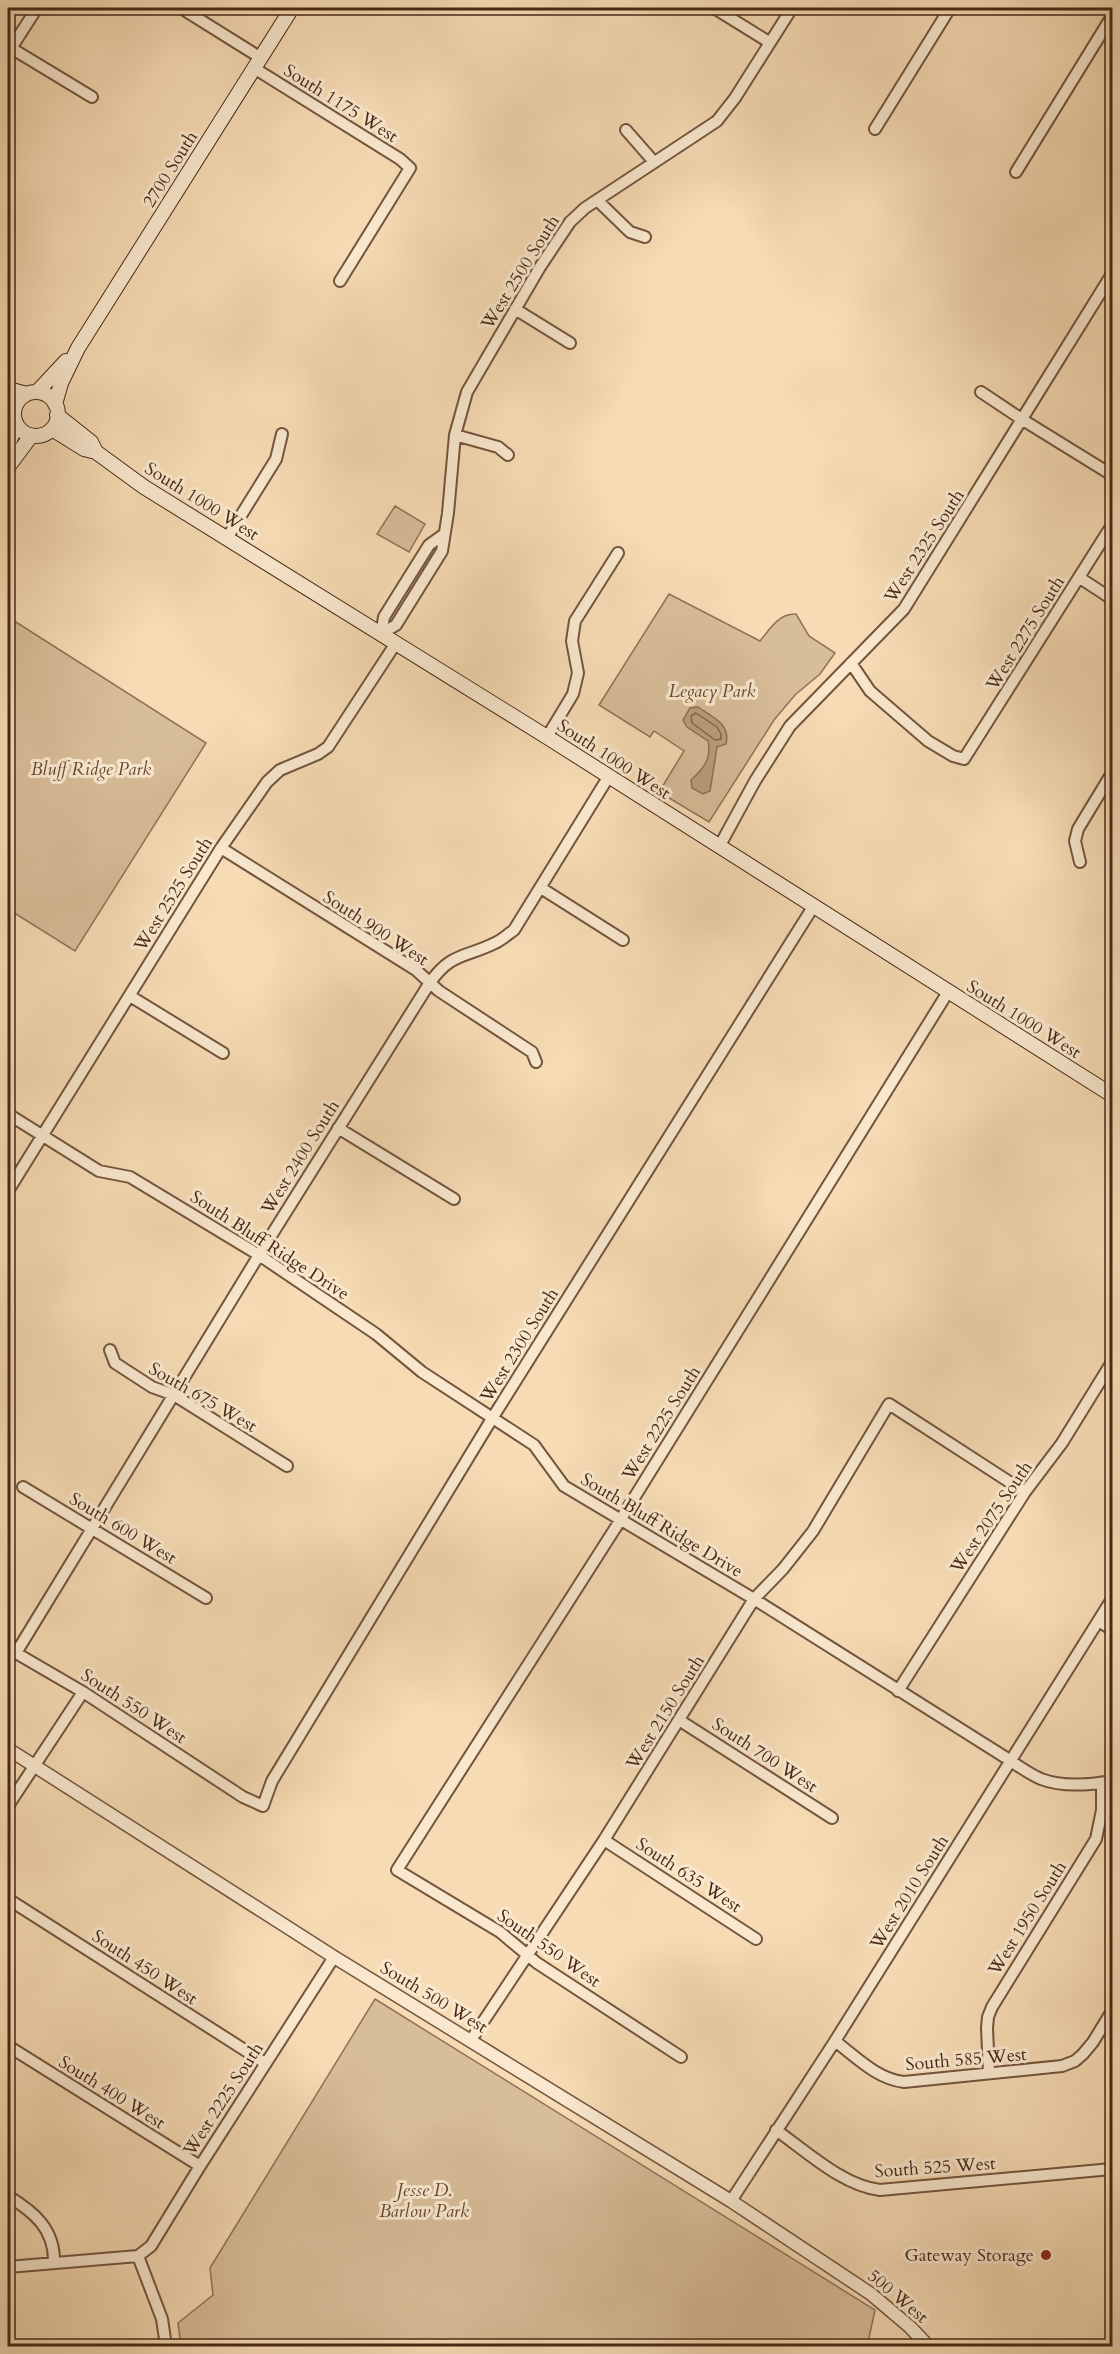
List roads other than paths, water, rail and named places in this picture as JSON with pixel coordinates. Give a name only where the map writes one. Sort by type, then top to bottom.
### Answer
[{"type":"main road","name":"2700 South","points":[[78,348],[292,8]]},
{"type":"main road","points":[[8,445],[12,414],[18,401],[32,393],[78,348]]},
{"type":"main road","points":[[12,414],[25,434],[43,435],[52,429],[61,383],[78,348]]},
{"type":"main road","points":[[8,389],[48,396],[56,410]]},
{"type":"main road","name":"South 1000 West","points":[[56,410],[91,442],[96,452]]},
{"type":"main road","name":"South 1000 West","points":[[52,429],[84,449],[96,452],[144,488],[547,737],[1113,1095]]},
{"type":"main road","points":[[8,467],[31,436]]},
{"type":"street","points":[[37,8],[9,51],[92,97]]},
{"type":"street","name":"South 1175 West","points":[[181,8],[410,168],[340,281]]},
{"type":"street","points":[[714,8],[769,42]]},
{"type":"street","name":"West 2500 South","points":[[381,634],[397,624],[442,551],[455,435],[467,392],[515,309],[570,222],[585,208],[717,121],[735,98],[792,8]]},
{"type":"street","points":[[875,129],[950,8]]},
{"type":"street","points":[[1016,172],[1113,15]]},
{"type":"street","points":[[626,130],[654,162]]},
{"type":"street","points":[[597,200],[630,232],[645,237]]},
{"type":"street","name":"West 2325 South","points":[[719,847],[755,781],[790,726],[904,609],[1113,274]]},
{"type":"street","points":[[515,309],[570,344]]},
{"type":"street","points":[[981,392],[1113,475]]},
{"type":"street","points":[[227,538],[276,459],[282,434]]},
{"type":"street","points":[[455,435],[498,447],[508,455]]},
{"type":"street","name":"West 2275 South","points":[[851,663],[870,691],[928,741],[953,756],[964,759],[1113,525]]},
{"type":"street","points":[[547,737],[573,694],[578,673],[572,641],[575,621],[618,553]]},
{"type":"street","points":[[1080,578],[1113,599]]},
{"type":"street","name":"West 2525 South","points":[[8,1191],[221,848],[273,775],[328,747],[396,643]]},
{"type":"street","points":[[1080,862],[1075,841],[1078,829],[1113,773]]},
{"type":"street","name":"West 2400 South","points":[[16,1653],[259,1255],[429,984],[447,963],[464,954],[498,942],[514,930],[609,776]]},
{"type":"street","name":"South 900 West","points":[[221,848],[416,970],[429,984],[532,1052],[536,1062]]},
{"type":"street","points":[[541,888],[624,940]]},
{"type":"street","name":"West 2300 South","points":[[263,1806],[272,1781],[493,1417],[813,907]]},
{"type":"street","name":"West 2225 South","points":[[397,1869],[620,1519],[948,992]]},
{"type":"street","points":[[130,996],[223,1053]]},
{"type":"street","name":"South Bluff Ridge Drive","points":[[8,1114],[99,1172],[130,1176],[259,1255],[376,1334],[422,1372],[534,1445],[564,1486],[754,1599],[1011,1761],[1041,1779],[1060,1784],[1108,1782]]},
{"type":"street","points":[[338,1128],[454,1199]]},
{"type":"street","name":"South 675 West","points":[[110,1350],[115,1363],[152,1387],[174,1395],[287,1467]]},
{"type":"street","name":"West 2075 South","points":[[898,1691],[1025,1492],[1062,1443],[1113,1362]]},
{"type":"street","name":"West 2150 South","points":[[471,2040],[604,1840],[754,1599],[783,1569],[813,1531],[889,1404],[1025,1492]]},
{"type":"street","name":"South 600 West","points":[[23,1487],[206,1598]]},
{"type":"street","name":"West 2010 South","points":[[731,2200],[835,2041],[1113,1599]]},
{"type":"street","points":[[1099,1621],[1113,1630]]},
{"type":"street","name":"South 550 West","points":[[16,1653],[83,1692],[243,1797],[263,1806]]},
{"type":"street","points":[[8,1806],[83,1692]]},
{"type":"street","name":"South 700 West","points":[[679,1720],[832,1818]]},
{"type":"street","name":"South 500 West","points":[[8,1749],[334,1957],[731,2200],[843,2274]]},
{"type":"street","name":"West 1950 South","points":[[989,2073],[988,2017],[1096,1839],[1108,1782]]},
{"type":"street","name":"South 635 West","points":[[604,1840],[756,1939]]},
{"type":"street","name":"South 550 West","points":[[397,1869],[500,1932],[528,1957],[681,2057]]},
{"type":"street","name":"South 450 West","points":[[8,1899],[265,2063]]},
{"type":"street","name":"West 2225 South","points":[[138,2256],[152,2246],[200,2166],[334,1957]]},
{"type":"street","name":"South 585 West","points":[[835,2041],[883,2077],[894,2081],[1048,2069],[1075,2061],[1093,2042],[1113,2011]]},
{"type":"street","name":"South 400 West","points":[[8,2046],[200,2166]]},
{"type":"street","name":"South 525 West","points":[[776,2130],[851,2183],[880,2190],[1113,2169]]},
{"type":"street","points":[[8,2196],[43,2222],[55,2250],[54,2263]]},
{"type":"street","points":[[8,2267],[138,2256],[162,2319],[166,2346]]},
{"type":"street","name":"500 West","points":[[843,2274],[910,2327],[928,2346]]},
{"type":"water","points":[[698,707],[723,726],[727,737],[726,744],[717,747],[710,791],[703,794],[692,788],[691,780],[706,763],[709,753],[708,741],[687,727],[683,720],[690,708]]},
{"type":"place","name":"Gateway Storage","points":[[1046,2255]]},
{"type":"park label","name":"Legacy Park","points":[[712,691]]},
{"type":"park label","name":"Bluff Ridge Park","points":[[91,769]]},
{"type":"park label","name":"Jesse D. Barlow Park","points":[[424,2200]]}]
